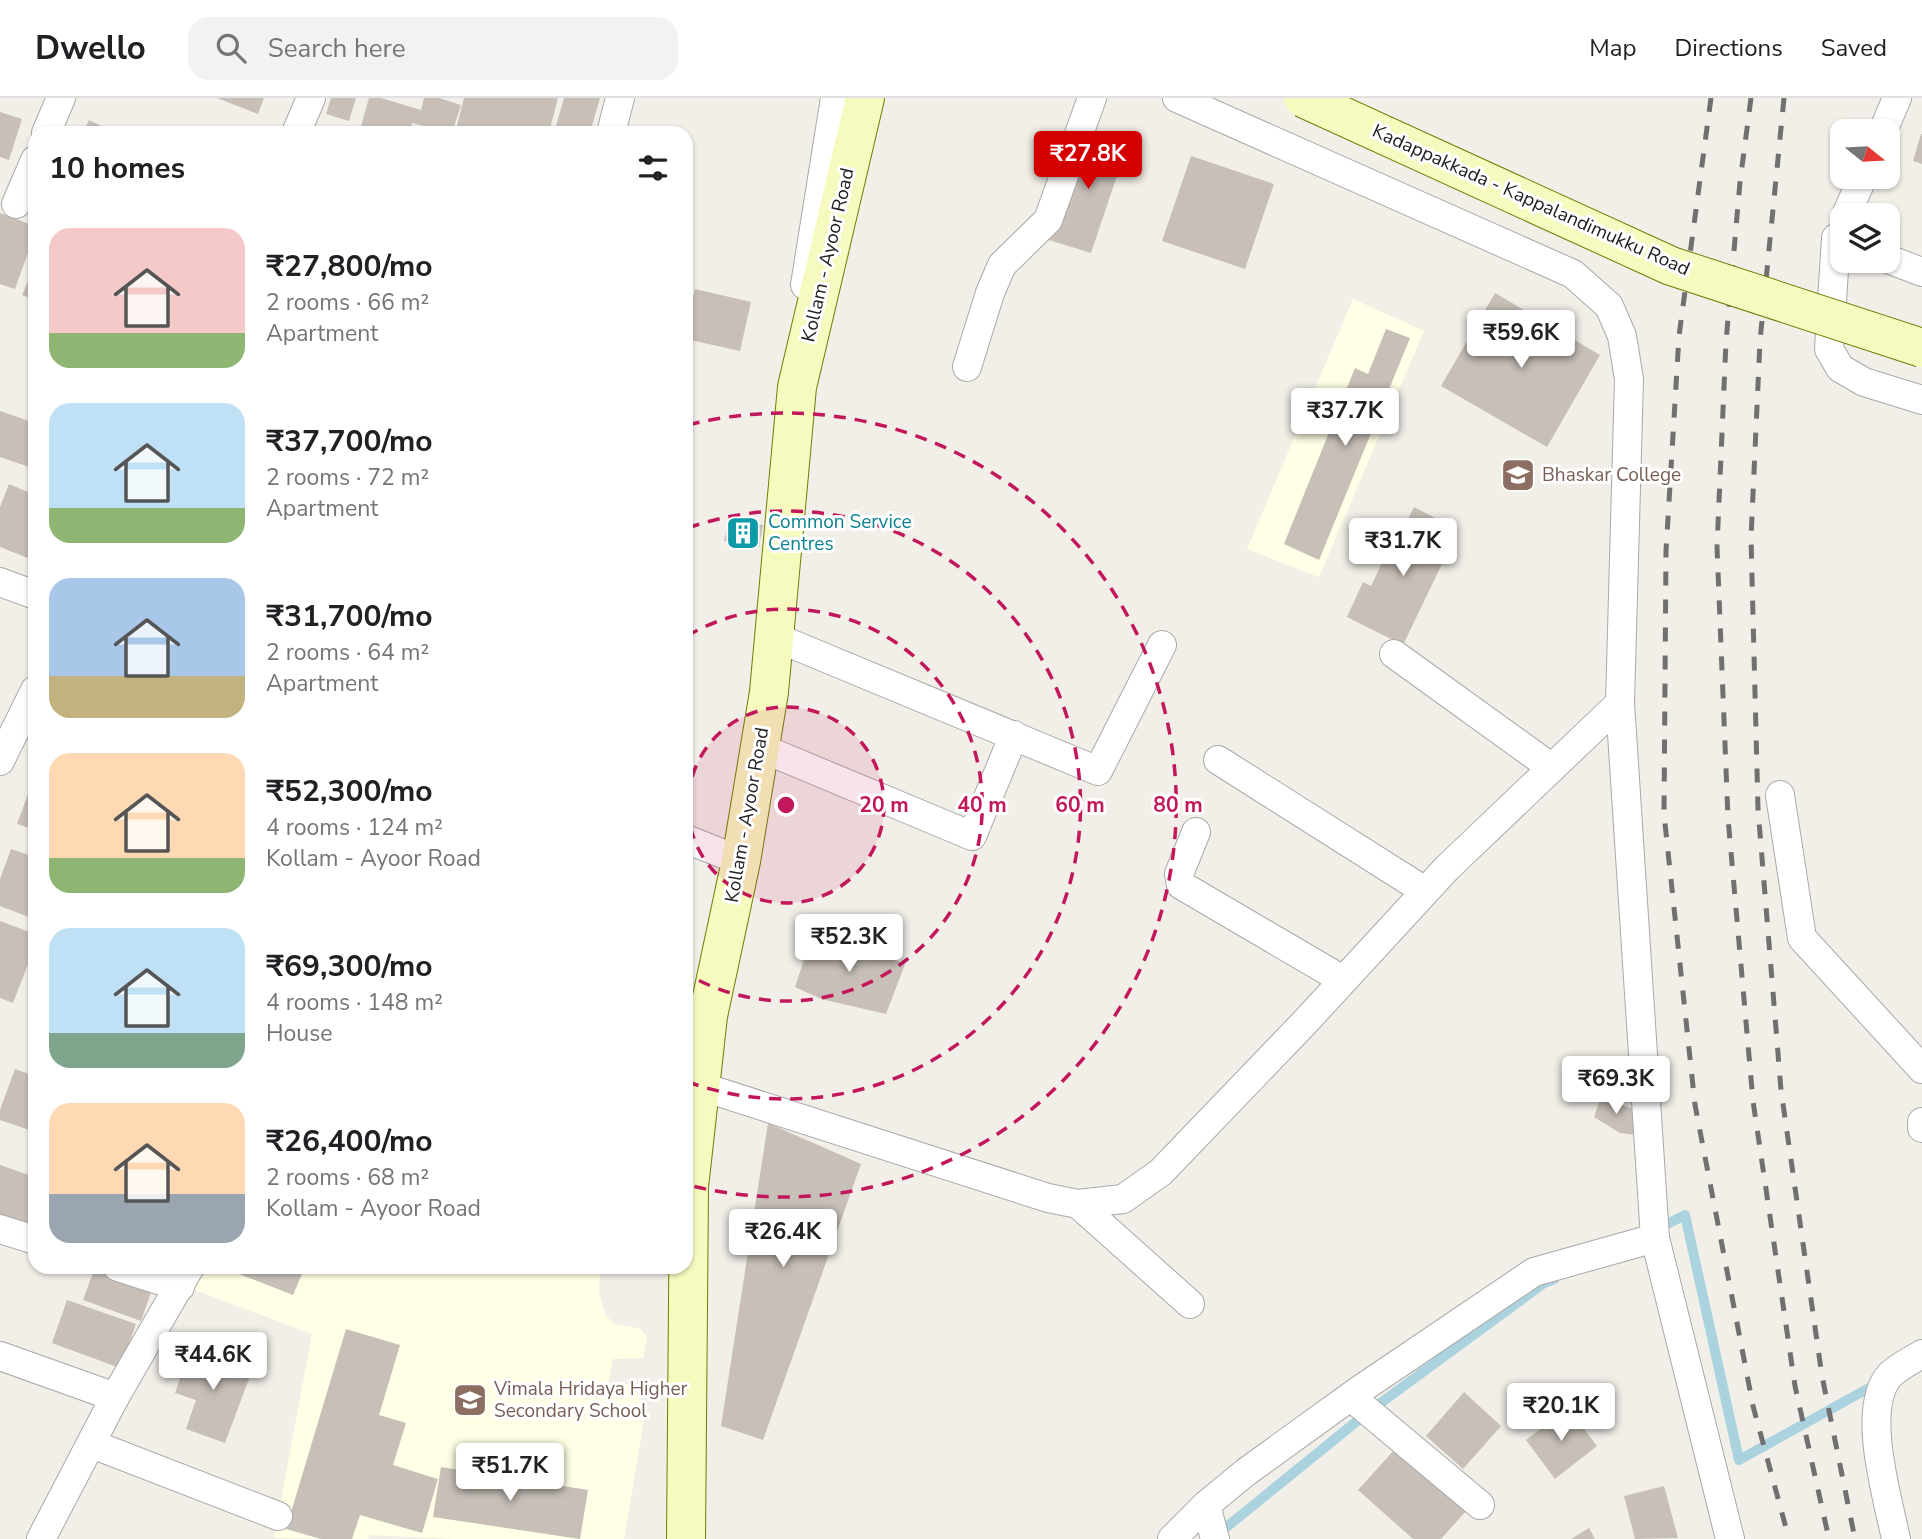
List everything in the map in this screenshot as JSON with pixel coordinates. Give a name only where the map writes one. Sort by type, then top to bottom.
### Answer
[{"type":"main road","name":"Kollam - Ayoor Road","points":[[693,1150],[708,1016],[741,861],[769,692],[797,387],[865,98]]},
{"type":"main road","name":"Kadappakkada - Kappalandimukku Road","points":[[1303,98],[1671,266],[1922,348]]},
{"type":"main road","name":"Kollam - Ayoor Road","points":[[686,1539],[688,1274]]},
{"type":"street","points":[[49,126],[61,98]]},
{"type":"street","points":[[299,126],[311,98]]},
{"type":"street","points":[[613,126],[620,98]]},
{"type":"street","points":[[797,387],[806,271],[835,98]]},
{"type":"street","points":[[967,367],[990,293],[1002,265],[1048,220],[1092,98]]},
{"type":"street","points":[[1177,98],[1573,274],[1609,306],[1622,336],[1629,379],[1620,703],[1655,1238],[1730,1539]]},
{"type":"street","points":[[1888,119],[1897,98]]},
{"type":"street","points":[[17,204],[28,177]]},
{"type":"street","points":[[1900,264],[1922,272]]},
{"type":"street","points":[[1837,273],[1829,349],[1840,368],[1864,382],[1922,400]]},
{"type":"street","points":[[0,582],[28,593]]},
{"type":"street","points":[[775,637],[1098,771],[1162,645]]},
{"type":"street","points":[[1394,654],[1552,768]]},
{"type":"street","points":[[700,1086],[1035,1194],[1078,1204],[1123,1199],[1161,1172],[1425,891],[1620,703]]},
{"type":"street","points":[[0,761],[28,704]]},
{"type":"street","points":[[760,747],[972,836],[1014,735]]},
{"type":"street","points":[[1218,760],[1425,891]]},
{"type":"street","points":[[1780,795],[1802,938],[1922,1069]]},
{"type":"street","points":[[1196,832],[1179,874],[1181,885],[1343,980]]},
{"type":"street","points":[[693,842],[741,861]]},
{"type":"street","points":[[1922,1122],[1922,1128]]},
{"type":"street","points":[[1078,1204],[1190,1304]]},
{"type":"street","points":[[0,1229],[28,1238]]},
{"type":"street","points":[[1172,1539],[1206,1505],[1246,1472],[1350,1397],[1534,1272],[1655,1238]]},
{"type":"street","points":[[41,1539],[115,1397],[185,1277],[165,1274]]},
{"type":"street","points":[[1896,1539],[1876,1437],[1877,1400],[1890,1375],[1922,1354]]},
{"type":"street","points":[[0,1356],[115,1397]]},
{"type":"street","points":[[1350,1397],[1480,1505]]},
{"type":"street","points":[[92,1444],[278,1516]]},
{"type":"street","points":[[1206,1505],[1214,1539]]},
{"type":"shaded area","points":[[1353,299],[1424,331],[1319,577],[1247,549]]},
{"type":"shaded area","name":"Vimala Hridaya Higher Secondary School","points":[[199,1274],[600,1274],[599,1292],[605,1315],[615,1324],[641,1329],[647,1338],[643,1358],[613,1359],[608,1384],[634,1384],[645,1415],[624,1539],[454,1539],[370,1535],[368,1539],[274,1538],[312,1334],[192,1289]]},
{"type":"building","points":[[217,98],[264,98],[258,114]]},
{"type":"building","points":[[331,98],[356,98],[349,121],[326,114]]},
{"type":"building","points":[[369,98],[381,98],[421,110],[424,98],[439,98],[461,105],[454,126],[424,126],[412,123],[411,126],[361,126]]},
{"type":"building","points":[[464,98],[558,98],[551,126],[457,126]]},
{"type":"building","points":[[564,98],[600,98],[592,126],[556,126]]},
{"type":"building","points":[[0,112],[22,119],[9,160],[0,157]]},
{"type":"building","points":[[89,120],[102,126],[86,126]]},
{"type":"building","points":[[1086,129],[1128,143],[1091,253],[1049,240]]},
{"type":"building","points":[[1922,134],[1922,164],[1913,161]]},
{"type":"building","points":[[1191,156],[1274,184],[1245,269],[1162,241]]},
{"type":"building","points":[[0,213],[28,223],[28,253],[15,289],[0,284]]},
{"type":"building","points":[[28,281],[28,297],[22,295]]},
{"type":"building","points":[[695,289],[751,302],[740,351],[693,341]]},
{"type":"building","points":[[1495,293],[1600,355],[1547,447],[1441,386]]},
{"type":"building","points":[[1386,329],[1410,338],[1319,560],[1284,544],[1355,368],[1368,374]]},
{"type":"building","points":[[0,411],[28,421],[28,467],[0,457]]},
{"type":"building","points":[[9,484],[28,492],[28,558],[0,547],[0,507]]},
{"type":"building","points":[[1414,507],[1449,525],[1442,539],[1452,543],[1403,645],[1347,617],[1363,582],[1371,586],[1402,521],[1406,523]]},
{"type":"building","name":"Common Service Centres","points":[[730,517],[763,525],[759,547],[724,541]]},
{"type":"building","points":[[28,794],[28,828],[17,824]]},
{"type":"building","points":[[11,849],[28,855],[28,917],[0,906],[0,879]]},
{"type":"building","points":[[0,921],[28,931],[28,964],[13,1003],[0,998]]},
{"type":"building","points":[[814,929],[905,964],[886,1014],[821,999],[795,987]]},
{"type":"building","points":[[15,1069],[28,1074],[28,1130],[0,1120],[0,1110]]},
{"type":"building","points":[[1601,1097],[1633,1109],[1636,1135],[1620,1133],[1594,1117]]},
{"type":"building","points":[[768,1123],[861,1164],[763,1440],[721,1426]]},
{"type":"building","points":[[0,1165],[28,1175],[28,1226],[0,1216]]},
{"type":"building","points":[[92,1274],[126,1274],[154,1284],[141,1321],[83,1300]]},
{"type":"building","points":[[239,1274],[302,1274],[293,1295]]},
{"type":"building","points":[[67,1300],[136,1324],[120,1368],[52,1343]]},
{"type":"building","points":[[346,1329],[400,1345],[379,1415],[406,1423],[393,1465],[438,1479],[422,1533],[360,1515],[352,1539],[321,1539],[286,1529]]},
{"type":"building","points":[[191,1346],[253,1368],[225,1443],[186,1429],[196,1400],[175,1393]]},
{"type":"building","points":[[1464,1392],[1501,1426],[1463,1469],[1426,1436]]},
{"type":"building","points":[[1568,1408],[1597,1446],[1555,1479],[1526,1440]]},
{"type":"building","points":[[1396,1448],[1466,1511],[1441,1539],[1413,1539],[1358,1490]]},
{"type":"building","points":[[441,1467],[588,1490],[580,1539],[433,1517]]},
{"type":"building","points":[[1664,1486],[1678,1538],[1635,1539],[1624,1496]]},
{"type":"building","points":[[1589,1528],[1595,1539],[1571,1539]]},
{"type":"waterway","points":[[1659,1228],[1685,1215],[1739,1460],[1878,1383]]},
{"type":"waterway","points":[[1218,1534],[1367,1413],[1544,1283],[1554,1279]]},
{"type":"railway","points":[[1711,98],[1679,336],[1666,551],[1664,814],[1695,1105],[1753,1406],[1789,1539]]},
{"type":"railway","points":[[1751,98],[1740,182],[1726,342],[1717,547],[1728,818],[1753,1101],[1795,1386],[1829,1539]]},
{"type":"railway","points":[[1784,98],[1760,341],[1751,538],[1758,809],[1781,1090],[1822,1376],[1855,1539]]},
{"type":"place","name":"Bhaskar College","points":[[1518,475]]},
{"type":"place","name":"Common Service Centres","points":[[743,533]]},
{"type":"place","name":"Vimala Hridaya Higher Secondary School","points":[[470,1400]]}]
